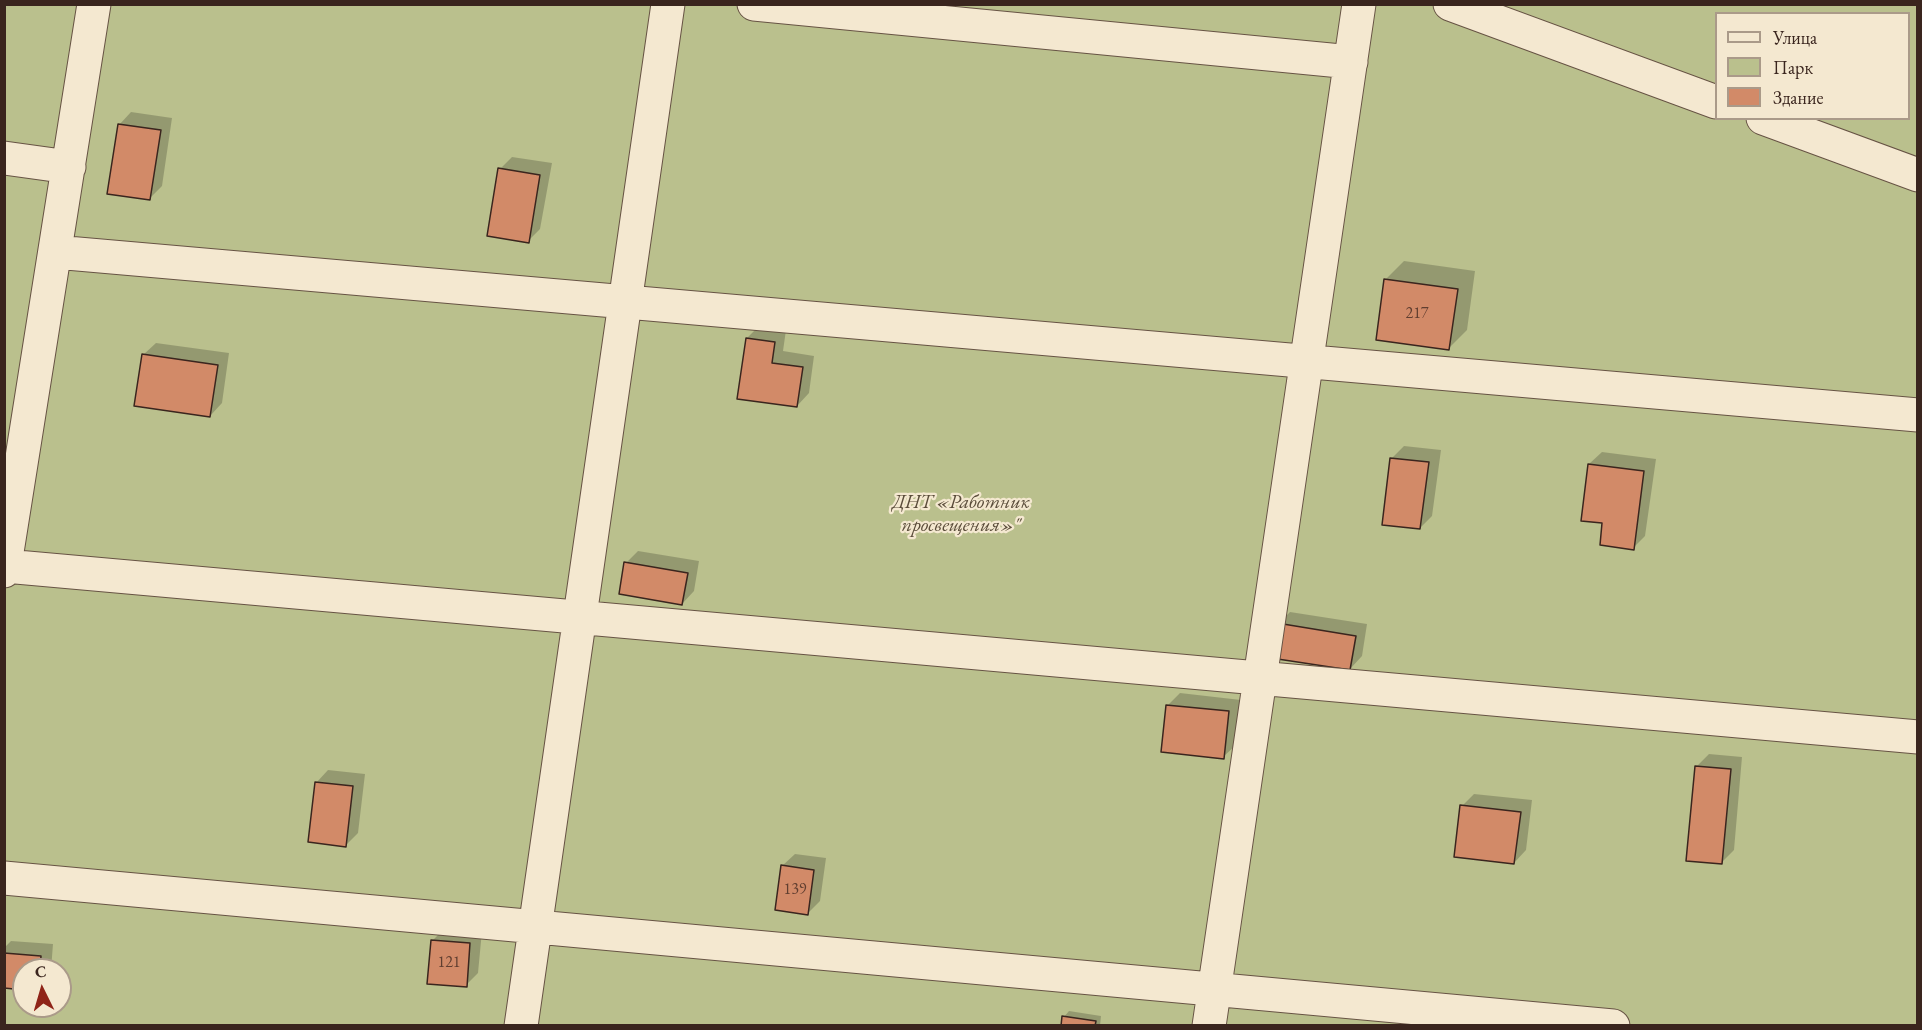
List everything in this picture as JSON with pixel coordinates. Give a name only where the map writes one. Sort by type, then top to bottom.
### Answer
[{"type":"street","points":[[94,4],[55,252],[13,457],[5,568],[580,617],[1917,737]]},
{"type":"street","points":[[521,1026],[668,4]]},
{"type":"street","points":[[754,4],[1351,62]]},
{"type":"street","points":[[1209,1026],[1359,4]]},
{"type":"street","points":[[1450,4],[1715,102]]},
{"type":"street","points":[[1768,120],[1917,175]]},
{"type":"street","points":[[4,158],[69,167]]},
{"type":"street","points":[[55,252],[1917,415]]},
{"type":"street","points":[[4,878],[1613,1026]]},
{"type":"green space","name":"ДНТ «Работник просвещения»\"","points":[[5,5],[1917,5],[1917,1025],[5,1026]]},
{"type":"building","points":[[118,124],[161,130],[150,200],[107,194]]},
{"type":"building","points":[[498,168],[540,175],[529,243],[487,236]]},
{"type":"building","points":[[1384,279],[1458,289],[1449,350],[1376,340]]},
{"type":"building","points":[[746,338],[775,342],[772,363],[803,367],[797,407],[737,399]]},
{"type":"building","points":[[142,354],[218,365],[210,417],[134,406]]},
{"type":"building","points":[[1390,458],[1429,462],[1420,529],[1382,525]]},
{"type":"building","points":[[1588,464],[1644,471],[1634,550],[1600,545],[1602,523],[1581,521]]},
{"type":"building","points":[[624,562],[688,573],[682,605],[619,594]]},
{"type":"building","points":[[1277,623],[1356,636],[1350,670],[1271,658]]},
{"type":"building","points":[[1166,705],[1229,711],[1224,759],[1161,752]]},
{"type":"building","points":[[1695,766],[1731,769],[1722,864],[1686,861]]},
{"type":"building","points":[[315,782],[353,786],[346,847],[308,842]]},
{"type":"building","points":[[1460,805],[1521,812],[1514,864],[1454,857]]},
{"type":"building","points":[[781,865],[814,870],[808,915],[775,910]]},
{"type":"building","points":[[431,940],[470,943],[467,987],[427,984]]},
{"type":"building","points":[[4,953],[41,956],[41,958],[12,958],[12,989],[4,988]]},
{"type":"building","points":[[1062,1016],[1096,1021],[1095,1026],[1061,1026]]}]
